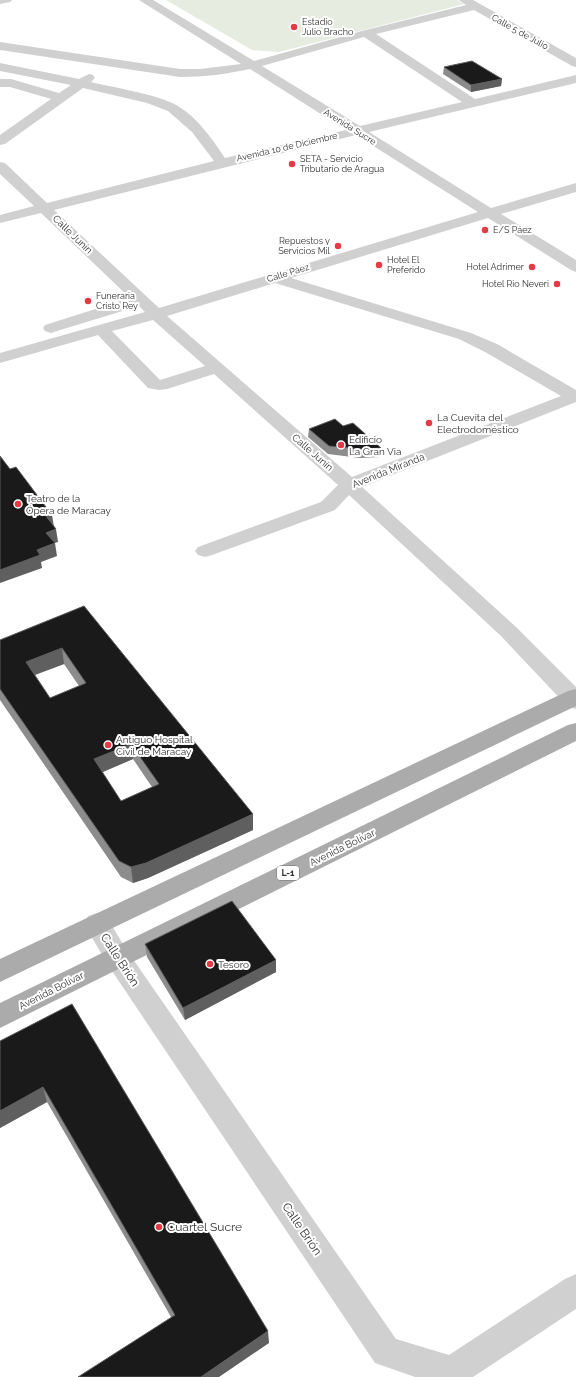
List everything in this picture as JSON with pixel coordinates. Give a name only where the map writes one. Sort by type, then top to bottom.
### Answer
[{"type":"main road","points":[[0,971],[575,699]]},
{"type":"main road","name":"Avenida Bolívar","points":[[0,1016],[576,731]]},
{"type":"street","points":[[0,1],[6,0]]},
{"type":"street","name":"Avenida Sucre","points":[[145,0],[576,267]]},
{"type":"street","points":[[0,46],[180,73],[200,73],[228,70],[252,65],[470,3]]},
{"type":"street","name":"Calle 5 de Julio","points":[[470,3],[576,63]]},
{"type":"street","points":[[366,33],[474,104]]},
{"type":"street","points":[[0,141],[109,63]]},
{"type":"street","points":[[0,67],[24,70],[158,103],[177,110],[198,130],[222,163]]},
{"type":"street","name":"Avenida 10 de Diciembre","points":[[0,219],[222,163],[576,79]]},
{"type":"street","points":[[0,83],[11,83],[61,98]]},
{"type":"street","name":"Calle Junín","points":[[0,166],[156,314],[349,485],[508,631],[575,699]]},
{"type":"street","name":"Calle Páez","points":[[0,358],[156,314],[576,187]]},
{"type":"street","points":[[274,278],[460,334],[492,348],[575,396]]},
{"type":"street","points":[[0,344],[142,300]]},
{"type":"street","points":[[101,329],[154,384],[167,384],[217,368]]},
{"type":"street","name":"Avenida Miranda","points":[[204,551],[328,506],[349,485],[575,396]]},
{"type":"street","name":"Calle Brión","points":[[97,924],[117,957],[386,1352],[452,1372],[576,1290]]},
{"type":"shaded area","name":"Estadio Julio Bracho","points":[[166,0],[457,0],[464,4],[279,52],[252,50]]},
{"type":"building","points":[[472,61],[502,79],[471,85],[444,67]]},
{"type":"building","points":[[335,419],[343,426],[353,423],[381,448],[361,449],[329,446],[309,429]]},
{"type":"building","name":"Teatro de la Ópera de Maracay","points":[[0,456],[10,469],[16,467],[52,515],[46,516],[56,529],[46,533],[55,543],[37,550],[40,555],[0,570]]},
{"type":"building","name":"Antiguo Hospital Civil de Maracay","points":[[84,606],[253,814],[146,863],[131,867],[119,861],[0,689],[0,640]],"holes":[[[62,648],[86,683],[50,698],[26,662]],[[131,744],[159,784],[121,801],[94,759]]]},
{"type":"building","name":"Tesoro","points":[[232,901],[276,960],[183,1008],[145,944]]},
{"type":"building","name":"Cuartel Sucre","points":[[72,1004],[268,1331],[201,1377],[78,1377],[175,1315],[43,1087],[0,1111],[0,1041]]},
{"type":"place","name":"Estadio Julio Bracho","points":[[294,27]]},
{"type":"place","name":"SETA - Servicio Tributario de Aragua","points":[[292,164]]},
{"type":"place","name":"E/S Páez","points":[[485,230]]},
{"type":"place","name":"Repuestos y Servicios Mil","points":[[338,246]]},
{"type":"place","name":"Hotel El Preferido","points":[[379,265]]},
{"type":"place","name":"Hotel Adrimer","points":[[532,267]]},
{"type":"place","name":"Hotel Rio Neveri","points":[[557,284]]},
{"type":"place","name":"Funeraria Cristo Rey","points":[[88,301]]},
{"type":"place","name":"La Cuevita del Electrodoméstico","points":[[429,423]]},
{"type":"place","name":"Edificio La Gran Via","points":[[341,445]]},
{"type":"place","name":"Teatro de la Ópera de Maracay","points":[[18,504]]},
{"type":"place","name":"Antiguo Hospital Civil de Maracay","points":[[108,745]]},
{"type":"place","name":"Tesoro","points":[[210,964]]},
{"type":"place","name":"Cuartel Sucre","points":[[159,1227]]}]
